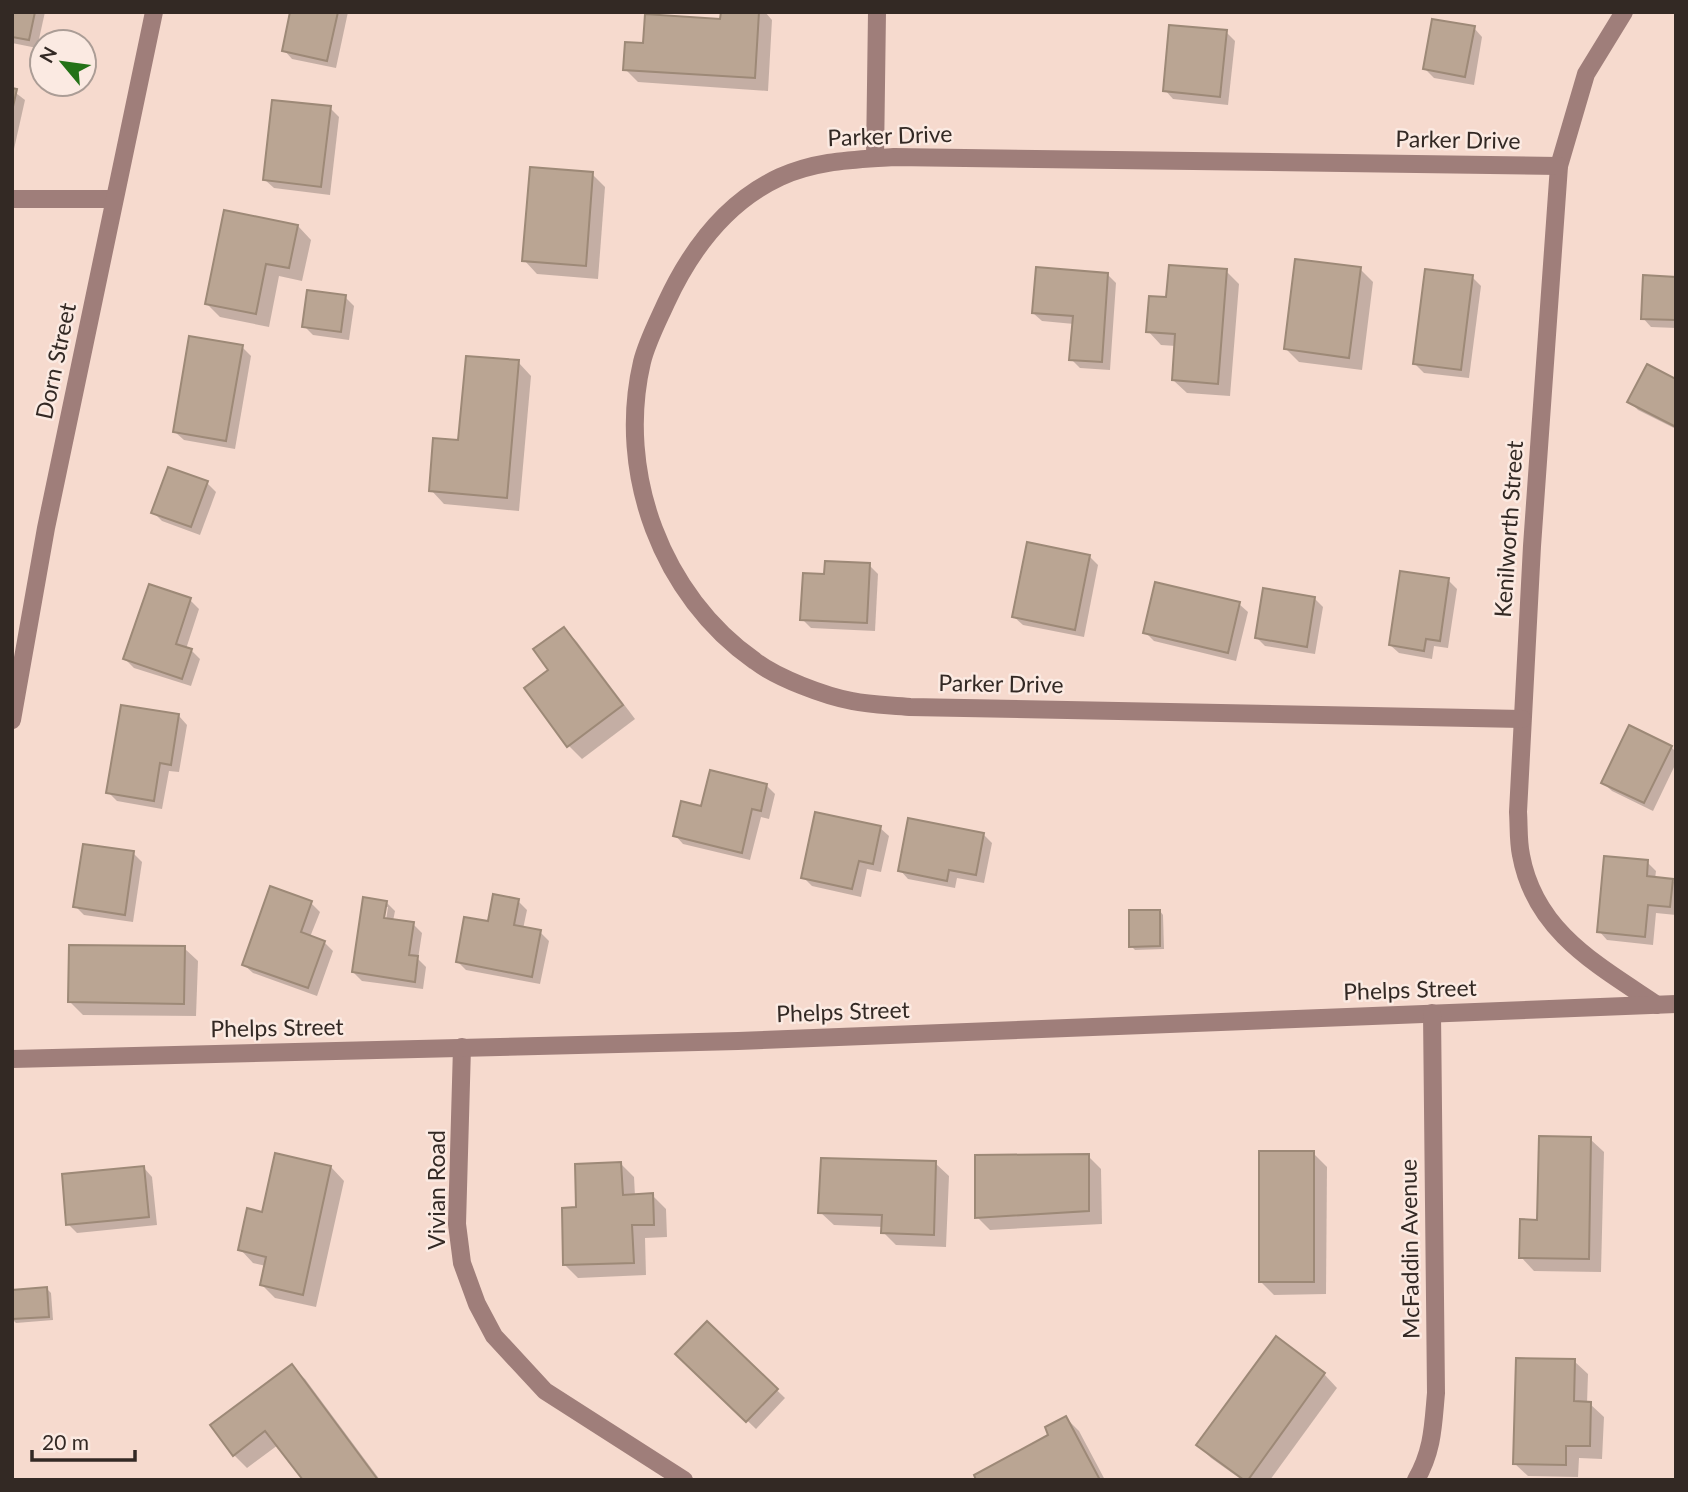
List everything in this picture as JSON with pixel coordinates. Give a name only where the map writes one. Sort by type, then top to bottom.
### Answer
[{"type":"street","name":"Dorn Street","points":[[12,720],[46,528],[154,12]]},
{"type":"street","points":[[875,158],[877,12]]},
{"type":"street","name":"Kenilworth Street","points":[[1624,12],[1586,74],[1559,166],[1532,546],[1518,812],[1521,856],[1533,891],[1553,928],[1584,956],[1657,1005]]},
{"type":"street","name":"Parker Drive","points":[[1522,719],[910,707],[852,701],[805,686],[756,663],[721,633],[687,595],[662,550],[644,499],[635,439],[635,420],[642,363],[649,340],[680,273],[714,225],[762,187],[781,176],[826,161],[875,158],[1559,166]]},
{"type":"street","points":[[12,199],[114,199]]},
{"type":"street","name":"Phelps Street","points":[[12,1059],[738,1041],[1676,1004]]},
{"type":"street","name":"McFaddin Avenue","points":[[1416,1480],[1427,1460],[1436,1393],[1432,1013]]},
{"type":"street","name":"Vivian Road","points":[[463,1047],[457,1224],[462,1263],[477,1304],[494,1336],[545,1391],[684,1480]]},
{"type":"building","points":[[12,12],[35,12],[32,28],[28,28],[28,40],[12,37]]},
{"type":"building","points":[[290,12],[338,12],[327,61],[282,51]]},
{"type":"building","points":[[721,12],[759,12],[755,78],[623,70],[625,42],[643,43],[645,14],[720,19]]},
{"type":"building","points":[[1432,19],[1475,26],[1465,77],[1423,69]]},
{"type":"building","points":[[1169,25],[1227,30],[1220,97],[1163,91]]},
{"type":"building","points":[[12,88],[17,89],[12,111]]},
{"type":"building","points":[[272,100],[331,106],[321,187],[263,180]]},
{"type":"building","points":[[530,167],[593,172],[586,266],[522,261]]},
{"type":"building","points":[[224,210],[298,225],[289,268],[266,264],[256,314],[205,304]]},
{"type":"building","points":[[1295,259],[1361,267],[1349,358],[1284,349]]},
{"type":"building","points":[[1169,265],[1227,269],[1218,384],[1172,380],[1175,334],[1146,332],[1149,296],[1166,297]]},
{"type":"building","points":[[1036,267],[1108,273],[1102,362],[1069,360],[1073,316],[1032,313]]},
{"type":"building","points":[[1425,269],[1473,275],[1461,370],[1413,364]]},
{"type":"building","points":[[1643,275],[1676,277],[1676,320],[1641,319]]},
{"type":"building","points":[[307,290],[346,295],[341,332],[302,327]]},
{"type":"building","points":[[189,336],[243,345],[226,441],[173,432]]},
{"type":"building","points":[[466,356],[519,360],[507,498],[429,491],[433,438],[458,440]]},
{"type":"building","points":[[1647,364],[1676,379],[1676,427],[1627,402]]},
{"type":"building","points":[[168,467],[208,481],[191,527],[151,513]]},
{"type":"building","points":[[1027,542],[1090,555],[1075,630],[1012,617]]},
{"type":"building","points":[[825,561],[870,563],[867,623],[800,620],[803,573],[824,574]]},
{"type":"building","points":[[1400,571],[1449,578],[1440,641],[1426,639],[1424,651],[1389,645]]},
{"type":"building","points":[[1155,582],[1240,602],[1228,653],[1143,633]]},
{"type":"building","points":[[149,584],[191,598],[176,644],[192,649],[182,679],[123,659]]},
{"type":"building","points":[[1263,588],[1315,597],[1307,647],[1255,638]]},
{"type":"building","points":[[564,627],[623,705],[567,747],[524,688],[548,670],[533,649]]},
{"type":"building","points":[[121,705],[179,714],[171,765],[160,763],[154,801],[106,793]]},
{"type":"building","points":[[1629,725],[1672,746],[1644,803],[1601,783]]},
{"type":"building","points":[[710,770],[767,784],[761,811],[752,809],[742,853],[673,836],[681,801],[701,806]]},
{"type":"building","points":[[815,812],[881,826],[873,864],[859,861],[852,889],[801,878]]},
{"type":"building","points":[[908,818],[984,833],[976,875],[949,870],[947,881],[898,871]]},
{"type":"building","points":[[83,844],[134,851],[125,915],[73,907]]},
{"type":"building","points":[[1604,856],[1648,860],[1647,876],[1673,879],[1670,907],[1648,905],[1645,937],[1597,932]]},
{"type":"building","points":[[270,886],[312,901],[301,932],[325,941],[308,988],[242,965]]},
{"type":"building","points":[[493,894],[519,899],[514,925],[541,930],[532,977],[456,962],[464,917],[488,921]]},
{"type":"building","points":[[363,897],[387,901],[384,918],[414,922],[409,955],[418,956],[415,982],[352,972]]},
{"type":"building","points":[[1129,910],[1160,910],[1160,946],[1129,947]]},
{"type":"building","points":[[69,945],[185,946],[184,1004],[68,1002]]},
{"type":"building","points":[[1539,1136],[1591,1137],[1589,1259],[1519,1258],[1520,1219],[1537,1220]]},
{"type":"building","points":[[1259,1151],[1314,1151],[1314,1282],[1259,1282]]},
{"type":"building","points":[[275,1153],[331,1166],[303,1295],[260,1285],[266,1257],[238,1250],[247,1208],[262,1212]]},
{"type":"building","points":[[1089,1154],[1089,1211],[975,1218],[975,1155]]},
{"type":"building","points":[[821,1158],[936,1161],[934,1235],[881,1233],[882,1215],[818,1213]]},
{"type":"building","points":[[621,1162],[623,1195],[653,1193],[654,1225],[632,1225],[634,1263],[563,1265],[562,1208],[576,1207],[575,1164]]},
{"type":"building","points":[[144,1166],[149,1217],[66,1225],[62,1174]]},
{"type":"building","points":[[47,1287],[49,1317],[12,1319],[12,1290]]},
{"type":"building","points":[[707,1321],[778,1389],[746,1422],[675,1354]]},
{"type":"building","points":[[1276,1336],[1325,1373],[1248,1480],[1244,1480],[1196,1445]]},
{"type":"building","points":[[1516,1358],[1575,1359],[1574,1401],[1591,1402],[1590,1446],[1566,1446],[1566,1465],[1513,1464]]},
{"type":"building","points":[[292,1364],[378,1480],[303,1480],[265,1431],[233,1456],[210,1425]]},
{"type":"building","points":[[1066,1416],[1100,1480],[976,1480],[974,1475],[1048,1435],[1045,1427]]}]
